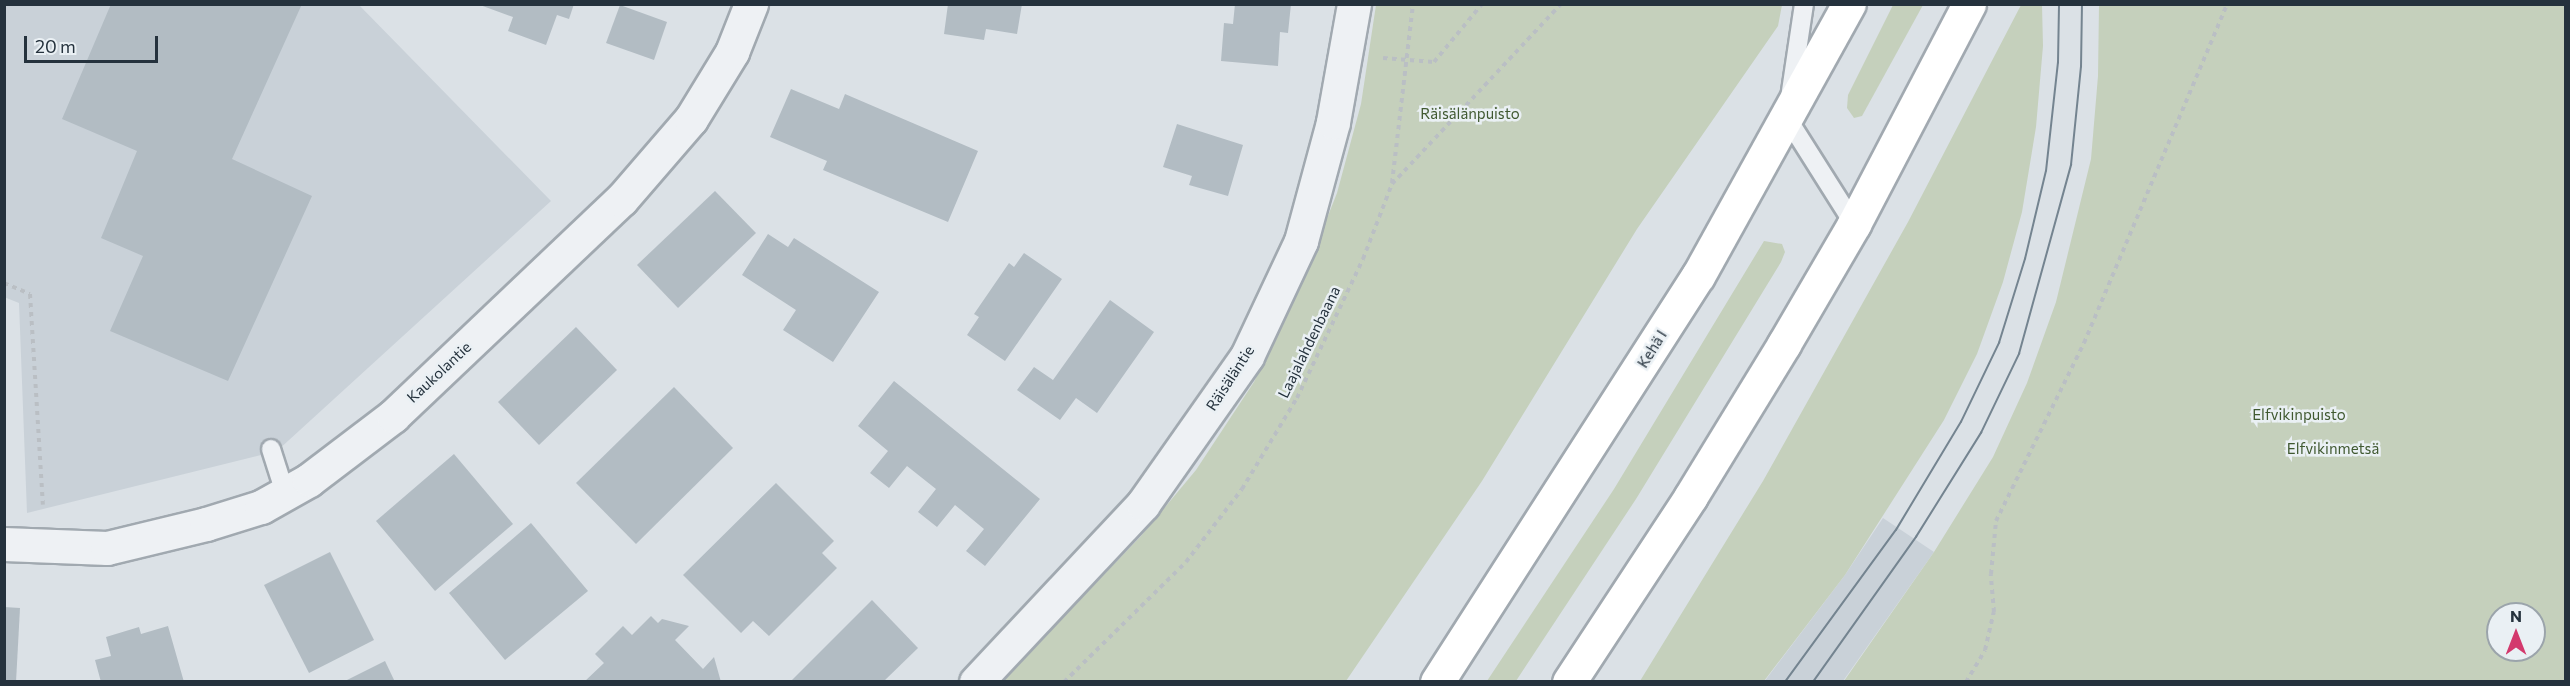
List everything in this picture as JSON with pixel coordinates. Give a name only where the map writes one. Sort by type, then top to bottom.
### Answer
[{"type":"highway","name":"Kehä I","points":[[1437,681],[1698,276],[1849,4]]},
{"type":"highway","points":[[1569,681],[1691,496],[1854,224],[1969,4]]},
{"type":"highway","points":[[1426,681],[1459,650]]},
{"type":"street","name":"Kaukolantie","points":[[4,544],[108,548],[206,524],[261,507],[309,480],[393,416],[621,200],[691,118],[732,52],[751,4]]},
{"type":"street","name":"Räisäläntie","points":[[976,681],[1143,504],[1247,356],[1300,241],[1333,122],[1354,4]]},
{"type":"lane","points":[[1804,4],[1786,118],[1854,224]]},
{"type":"lane","points":[[271,449],[285,493]]},
{"type":"path","points":[[1392,184],[1408,63],[1413,4]]},
{"type":"path","points":[[1408,63],[1434,62],[1482,4]]},
{"type":"path","name":"Laajalahdenbaana","points":[[1064,681],[1186,562],[1242,489],[1297,398],[1363,259],[1392,184],[1561,4]]},
{"type":"path","points":[[1966,681],[1985,650],[1994,612],[1991,574],[1996,521],[2084,343],[2227,4]]},
{"type":"path","points":[[4,283],[30,294],[44,496]]},
{"type":"shaded area","points":[[4,5],[359,5],[551,201],[277,451],[27,513],[19,303],[4,297]]},
{"type":"shaded area","points":[[1883,518],[1934,552],[1843,681],[1764,682],[1845,575]]},
{"type":"green space","name":"Räisälänpuisto","points":[[1376,5],[1782,5],[1778,26],[1637,229],[1482,481],[1346,681],[1001,682],[1141,536],[1196,470],[1254,382],[1295,299],[1337,193],[1361,104]]},
{"type":"green space","points":[[1893,5],[1923,5],[1862,116],[1854,118],[1847,108],[1848,95]]},
{"type":"green space","points":[[2021,5],[2042,5],[2043,46],[2036,127],[2022,212],[2003,282],[1977,354],[1944,420],[1845,575],[1764,681],[1640,681],[1763,481],[1908,222]]},
{"type":"green space","name":"Elfvikinmetsä","points":[[2099,5],[2565,5],[2565,681],[1844,681],[1934,552],[1993,457],[2027,383],[2056,302],[2091,159],[2098,76]]},
{"type":"green space","points":[[1764,241],[1782,244],[1785,252],[1781,262],[1636,499],[1516,681],[1487,681],[1614,489]]},
{"type":"building","points":[[111,4],[302,4],[232,159],[312,196],[228,381],[110,331],[143,256],[101,238],[137,151],[62,119]]},
{"type":"building","points":[[574,4],[569,19],[557,15],[546,45],[508,31],[513,17],[480,5]]},
{"type":"building","points":[[948,4],[1022,4],[1017,34],[986,29],[984,40],[944,34]]},
{"type":"building","points":[[1235,4],[1291,4],[1288,33],[1280,32],[1278,66],[1221,61],[1224,23],[1233,24]]},
{"type":"building","points":[[620,5],[667,22],[654,60],[606,43]]},
{"type":"building","points":[[791,89],[839,109],[845,94],[978,151],[948,222],[823,170],[827,161],[770,137]]},
{"type":"building","points":[[1177,124],[1243,145],[1228,196],[1189,185],[1192,176],[1163,167]]},
{"type":"building","points":[[715,191],[756,233],[678,308],[637,265]]},
{"type":"building","points":[[768,234],[788,247],[794,238],[879,292],[833,362],[783,330],[796,310],[742,275]]},
{"type":"building","points":[[1024,253],[1062,279],[1005,361],[967,335],[979,317],[974,314],[1009,263],[1014,267]]},
{"type":"building","points":[[1110,300],[1154,332],[1097,413],[1076,398],[1060,420],[1017,390],[1034,367],[1053,380]]},
{"type":"building","points":[[576,327],[617,370],[539,445],[498,402]]},
{"type":"building","points":[[894,381],[1040,499],[985,566],[966,551],[984,529],[955,505],[937,527],[918,512],[936,489],[907,466],[889,488],[870,473],[888,451],[858,426]]},
{"type":"building","points":[[674,387],[733,448],[636,544],[576,483]]},
{"type":"building","points":[[454,454],[513,524],[435,591],[376,521]]},
{"type":"building","points":[[776,483],[834,541],[822,553],[837,568],[769,636],[753,621],[741,633],[683,575]]},
{"type":"building","points":[[531,523],[588,591],[505,660],[449,593]]},
{"type":"building","points":[[330,552],[374,640],[309,673],[264,585]]},
{"type":"building","points":[[872,600],[918,648],[883,682],[790,682]]},
{"type":"building","points":[[4,607],[20,608],[16,682],[4,682]]},
{"type":"building","points":[[651,616],[658,623],[662,619],[689,626],[675,640],[703,669],[714,657],[721,682],[584,682],[604,663],[595,654],[623,626],[632,635]]},
{"type":"building","points":[[168,626],[184,682],[101,682],[95,660],[111,656],[106,637],[139,627],[141,634]]},
{"type":"building","points":[[385,661],[395,682],[343,682]]},
{"type":"tram line","points":[[1785,682],[1896,530],[1961,422],[1999,343],[2025,259],[2046,171],[2058,63],[2059,4]]},
{"type":"tram line","points":[[1813,682],[1916,537],[1981,433],[2019,354],[2071,165],[2081,67],[2082,4]]},
{"type":"park label","name":"Elfvikinpuisto","points":[[2299,415]]}]
